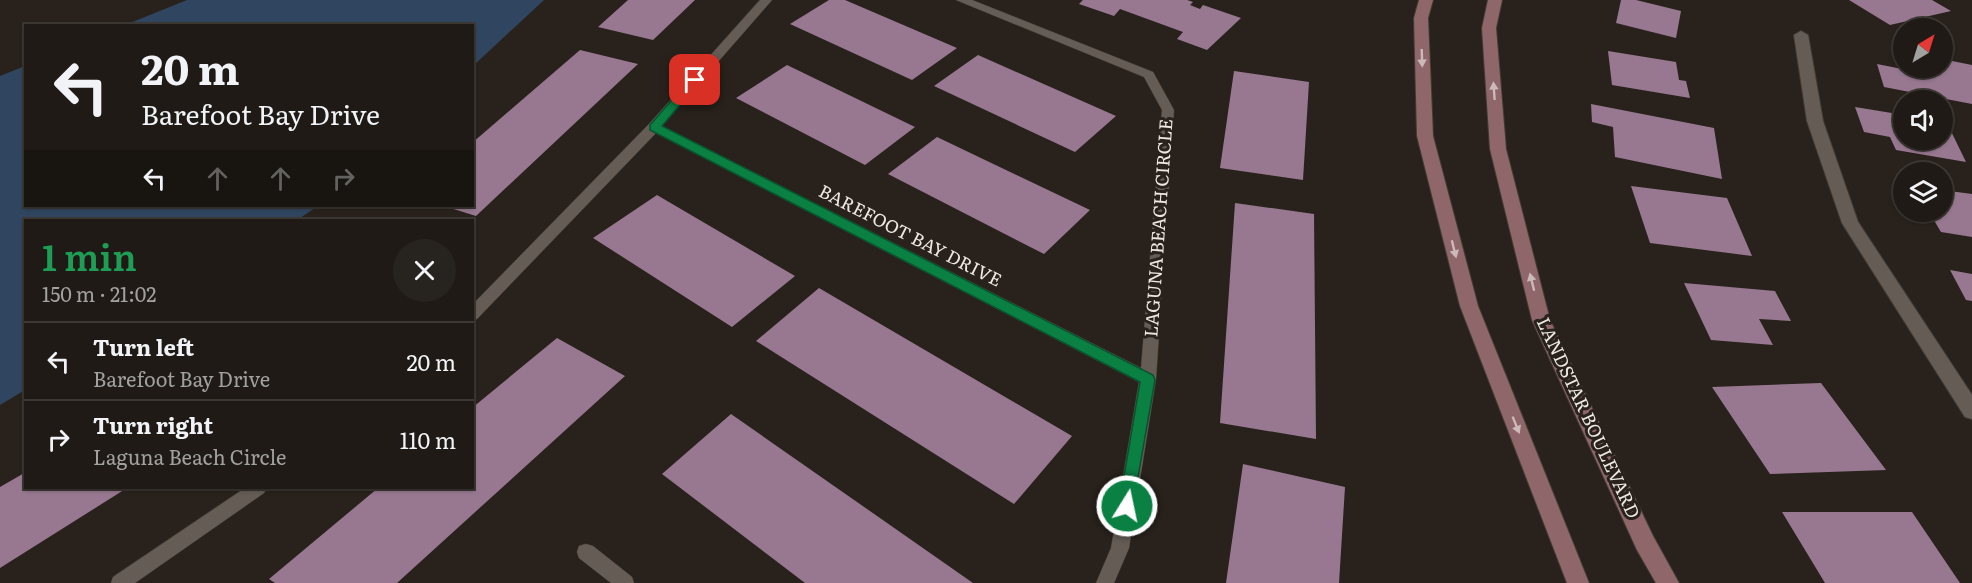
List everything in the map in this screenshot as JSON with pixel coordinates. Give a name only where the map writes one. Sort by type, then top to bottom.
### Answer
[{"type":"main road","points":[[1426,0],[1421,18],[1425,136],[1466,295],[1578,583]]},
{"type":"main road","name":"LANDSTAR BOULEVARD","points":[[1495,0],[1490,28],[1498,149],[1541,320],[1645,543],[1668,583]]},
{"type":"street","points":[[1801,35],[1815,121],[1850,223],[1972,411]]},
{"type":"lane","points":[[474,313],[654,127],[766,0]]},
{"type":"lane","name":"LAGUNA BEACH CIRCLE","points":[[962,0],[1149,75],[1168,110],[1148,380],[1120,548],[1106,583]]},
{"type":"lane","name":"BAREFOOT BAY DRIVE","points":[[654,127],[1148,380]]},
{"type":"lane","points":[[120,583],[257,489]]},
{"type":"lane","points":[[586,552],[625,583]]},
{"type":"water","points":[[187,0],[544,0],[474,65],[474,24],[127,24]]},
{"type":"water","points":[[24,66],[24,207],[316,207],[298,219],[24,219],[24,391],[0,405],[0,76]]},
{"type":"building","points":[[628,0],[695,0],[653,40],[598,27]]},
{"type":"building","points":[[829,0],[845,0],[957,48],[912,80],[790,24]]},
{"type":"building","points":[[1083,0],[1187,0],[1193,2],[1190,5],[1200,9],[1203,5],[1241,18],[1207,50],[1177,39],[1183,32],[1120,9],[1114,16],[1079,4]]},
{"type":"building","points":[[1621,0],[1636,0],[1681,11],[1676,38],[1616,23]]},
{"type":"building","points":[[1849,0],[1932,0],[1951,11],[1920,18],[1893,18],[1893,24],[1890,25]]},
{"type":"building","points":[[580,50],[638,64],[476,216],[447,207],[474,207],[474,141]]},
{"type":"building","points":[[1608,51],[1676,62],[1679,80],[1686,81],[1690,98],[1612,85]]},
{"type":"building","points":[[978,55],[1116,116],[1075,152],[934,86]]},
{"type":"building","points":[[1953,61],[1972,65],[1972,104],[1953,100],[1953,90],[1900,90],[1884,87],[1877,64],[1893,67],[1893,78],[1953,78]]},
{"type":"building","points":[[787,65],[915,127],[865,165],[736,98]]},
{"type":"building","points":[[1234,71],[1309,82],[1303,180],[1220,168]]},
{"type":"building","points":[[1591,104],[1714,128],[1722,179],[1615,157],[1613,127],[1592,122]]},
{"type":"building","points":[[1855,107],[1893,113],[1893,144],[1890,137],[1864,132]]},
{"type":"building","points":[[1953,135],[1966,162],[1896,150],[1953,150]]},
{"type":"building","points":[[937,137],[1090,210],[1044,254],[888,174]]},
{"type":"building","points":[[1631,186],[1727,198],[1752,256],[1650,243]]},
{"type":"building","points":[[1953,191],[1972,194],[1972,237],[1941,232],[1935,222],[1953,222]]},
{"type":"building","points":[[657,195],[795,276],[732,327],[593,238]]},
{"type":"building","points":[[1235,203],[1314,214],[1316,439],[1220,423]]},
{"type":"building","points":[[1950,270],[1972,274],[1972,301],[1966,300]]},
{"type":"building","points":[[1684,283],[1775,291],[1791,321],[1759,319],[1773,345],[1711,340]]},
{"type":"building","points":[[819,288],[1072,436],[1014,504],[756,341]]},
{"type":"building","points":[[557,338],[625,376],[397,583],[275,583],[269,579],[377,489],[474,489],[474,406]]},
{"type":"building","points":[[1821,383],[1886,470],[1770,474],[1712,387]]},
{"type":"building","points":[[731,414],[973,583],[805,583],[662,474]]},
{"type":"building","points":[[1243,464],[1345,487],[1339,583],[1226,583]]},
{"type":"building","points":[[24,473],[24,489],[125,489],[0,568],[0,487]]},
{"type":"building","points":[[1782,512],[1912,512],[1960,583],[1825,583]]},
{"type":"route","points":[[695,80],[654,127],[1148,380],[1127,506]]}]
